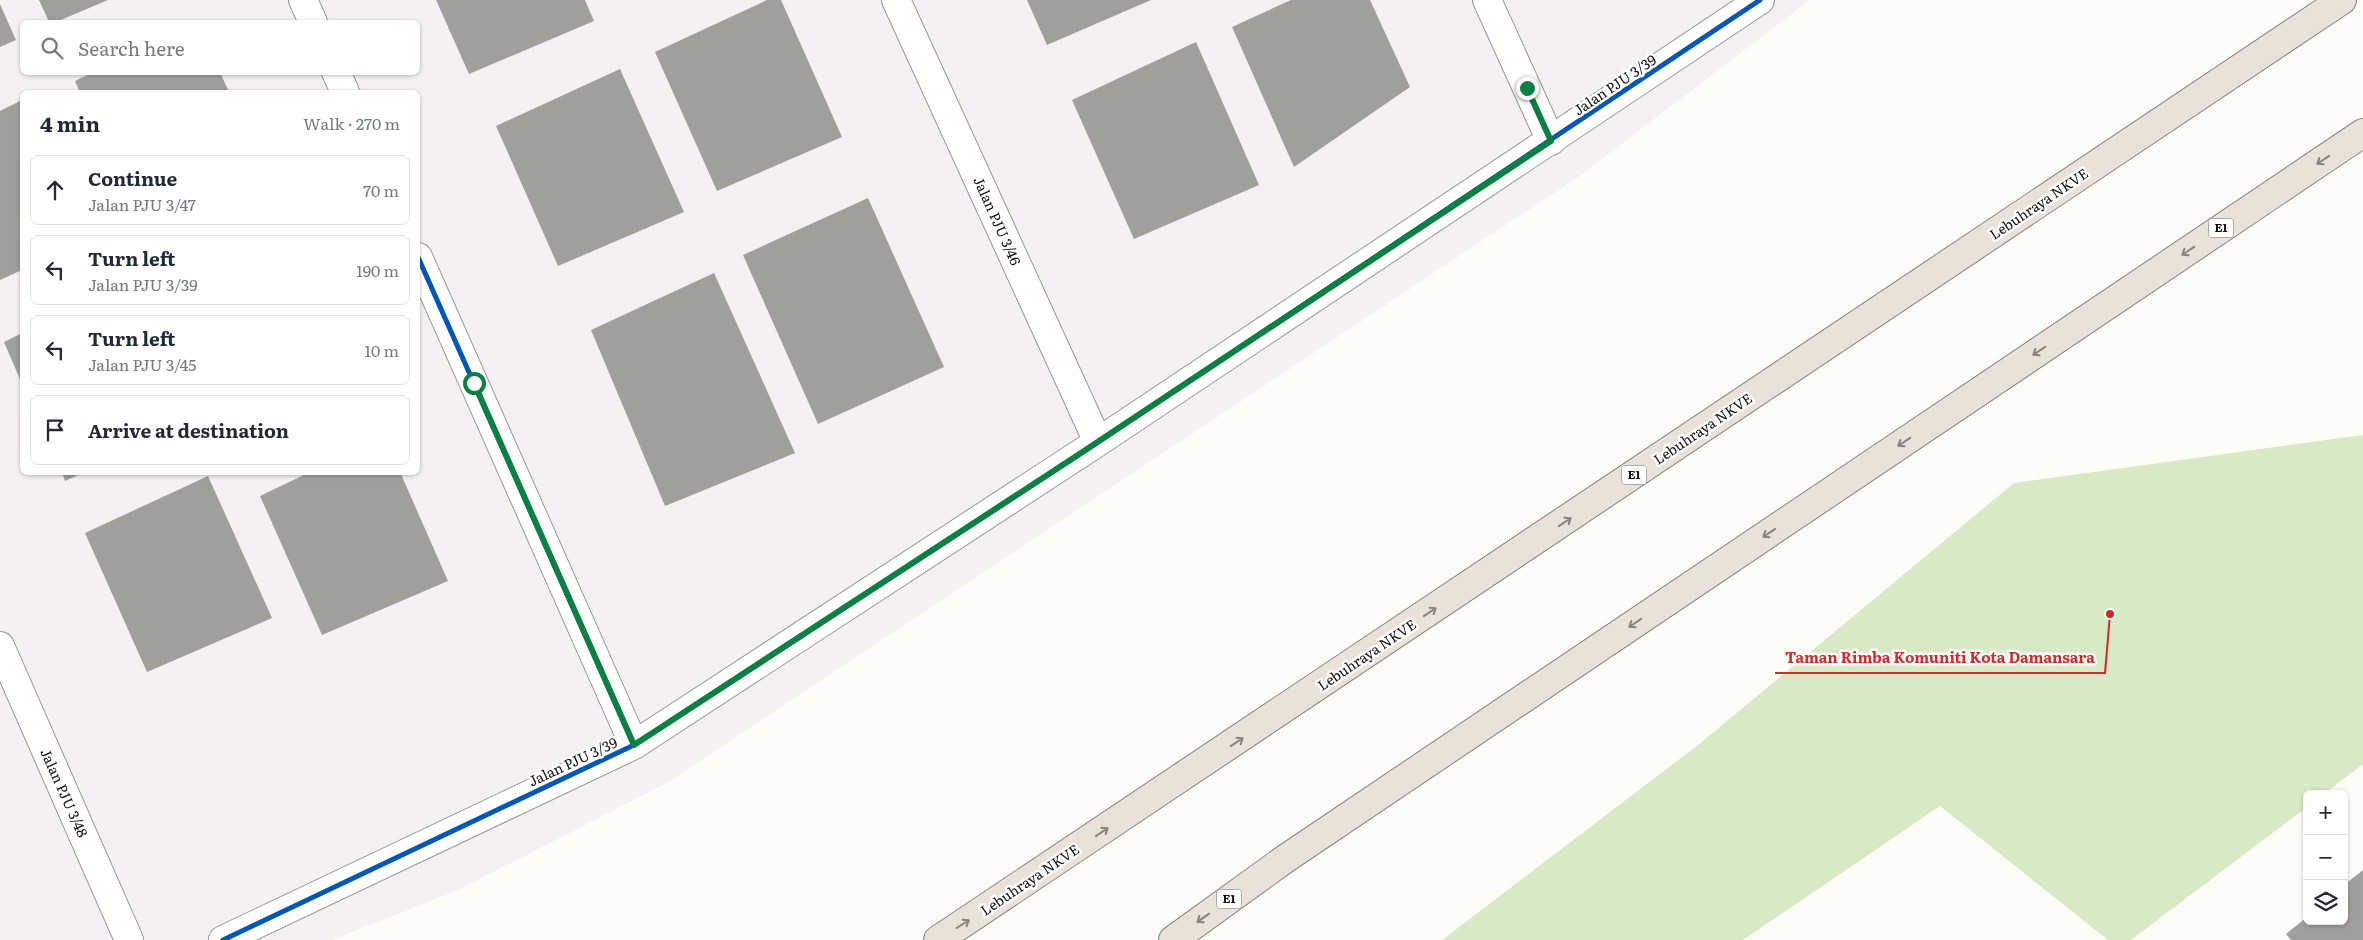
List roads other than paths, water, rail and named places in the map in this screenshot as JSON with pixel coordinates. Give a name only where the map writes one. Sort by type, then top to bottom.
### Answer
[{"type":"highway","points":[[2279,43],[2322,0]]},
{"type":"highway","name":"Lebuhraya NKVE","points":[[938,940],[2342,0]]},
{"type":"highway","name":"E1","points":[[1173,940],[1285,859],[2363,133]]},
{"type":"street","points":[[304,0],[313,20]]},
{"type":"street","name":"Jalan PJU 3/46","points":[[896,0],[1098,442]]},
{"type":"street","points":[[1487,0],[1551,141]]},
{"type":"street","name":"Jalan PJU 3/39","points":[[223,940],[634,745],[1098,442],[1760,0]]},
{"type":"street","points":[[337,75],[343,90]]},
{"type":"street","points":[[420,262],[634,745]]},
{"type":"street","name":"Jalan PJU 3/48","points":[[0,646],[129,940]]},
{"type":"place","name":"Taman Rimba Komuniti Kota Damansara","points":[[2110,614]]}]
